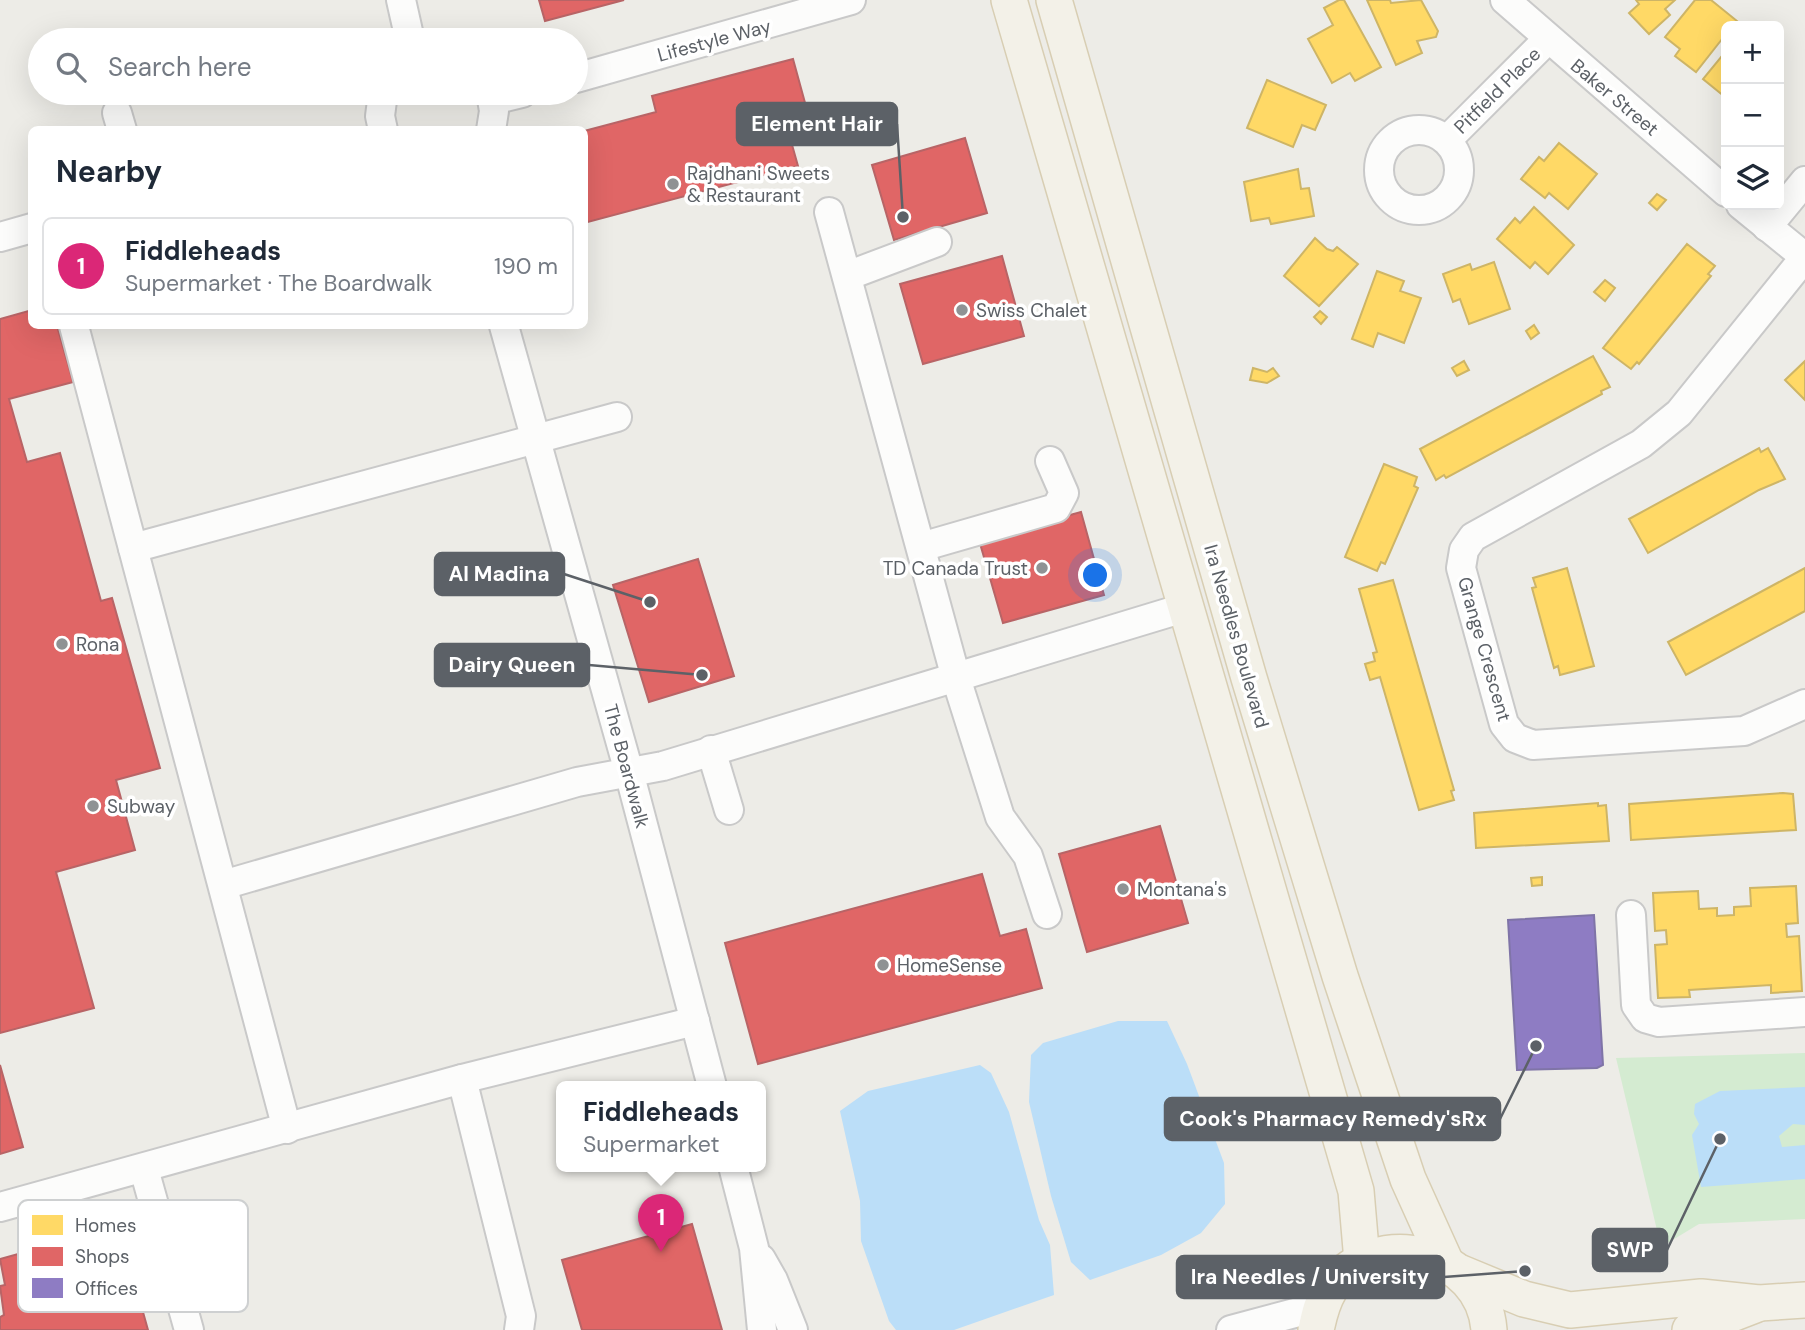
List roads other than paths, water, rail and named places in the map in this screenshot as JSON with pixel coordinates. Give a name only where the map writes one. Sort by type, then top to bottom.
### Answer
[{"type":"main road","name":"Ira Needles Boulevard","points":[[1009,0],[1356,1191],[1362,1261]]},
{"type":"main road","name":"Ira Needles Boulevard","points":[[1054,0],[1249,678],[1336,963],[1408,1179],[1454,1268],[1478,1294],[1489,1330]]},
{"type":"main road","points":[[1318,1318],[1331,1288],[1345,1272],[1362,1261],[1399,1252],[1419,1253],[1524,1299],[1570,1310],[1702,1297],[1759,1303],[1805,1300]]},
{"type":"main road","points":[[1690,1330],[1759,1303]]},
{"type":"street","points":[[401,0],[407,28]]},
{"type":"street","name":"Lifestyle Way","points":[[588,75],[851,0]]},
{"type":"street","name":"Baker Street","points":[[1505,0],[1547,40],[1721,188]]},
{"type":"street","name":"Pitfield Place","points":[[1447,140],[1547,40]]},
{"type":"street","points":[[380,105],[381,126]]},
{"type":"street","points":[[491,126],[492,105]]},
{"type":"street","points":[[1767,227],[1805,181]]},
{"type":"street","points":[[1747,210],[1805,257]]},
{"type":"street","points":[[829,212],[956,678],[1000,817],[1028,856],[1047,914]]},
{"type":"street","points":[[0,237],[28,229]]},
{"type":"street","points":[[847,276],[937,242]]},
{"type":"street","name":"Grange Crescent","points":[[1805,257],[1679,413],[1641,444],[1473,537],[1464,550],[1461,568],[1504,724],[1515,738],[1533,745],[1744,731],[1805,704]]},
{"type":"street","points":[[75,329],[287,1129]]},
{"type":"street","name":"The Boardwalk","points":[[505,329],[629,772],[711,1081]]},
{"type":"street","points":[[133,548],[618,417]]},
{"type":"street","points":[[921,547],[1056,508],[1064,493],[1050,460]]},
{"type":"street","points":[[223,885],[577,782],[663,766],[1187,607]]},
{"type":"street","points":[[711,750],[729,810]]},
{"type":"street","points":[[1631,915],[1636,1005],[1645,1018],[1659,1023],[1805,1012]]},
{"type":"street","points":[[27,1200],[462,1079],[695,1021]]},
{"type":"street","points":[[462,1079],[521,1316],[519,1330]]},
{"type":"street","points":[[144,1169],[153,1200]]},
{"type":"street","points":[[735,1172],[754,1248],[762,1330]]},
{"type":"street","points":[[0,1207],[18,1202]]},
{"type":"street","points":[[754,1248],[773,1280],[793,1330]]},
{"type":"street","points":[[184,1312],[189,1330]]},
{"type":"street","points":[[1231,1330],[1318,1318]]},
{"type":"water","points":[[1118,1021],[1167,1021],[1187,1064],[1224,1163],[1225,1204],[1201,1233],[1161,1255],[1090,1280],[1071,1262],[1051,1196],[1029,1102],[1031,1055],[1043,1043]]},
{"type":"water","points":[[980,1065],[991,1073],[1009,1112],[1039,1220],[1050,1245],[1054,1295],[954,1330],[896,1330],[889,1321],[861,1241],[860,1201],[840,1111],[868,1091]]},
{"type":"water","points":[[1805,1087],[1805,1125],[1793,1124],[1779,1136],[1782,1147],[1805,1145],[1805,1179],[1701,1187],[1692,1135],[1699,1124],[1694,1114],[1695,1104],[1720,1091]]},
{"type":"place","name":"Rajdhani Sweets & Restaurant","points":[[673,184]]},
{"type":"place","name":"Element Hair","points":[[903,217]]},
{"type":"place","name":"Swiss Chalet","points":[[962,310]]},
{"type":"place","name":"TD Canada Trust","points":[[1042,568]]},
{"type":"place","name":"Al Madina","points":[[650,602]]},
{"type":"place","name":"Rona","points":[[62,644]]},
{"type":"place","name":"Dairy Queen","points":[[702,675]]},
{"type":"place","name":"Subway","points":[[93,806]]},
{"type":"place","name":"Montana's","points":[[1123,889]]},
{"type":"place","name":"HomeSense","points":[[883,965]]},
{"type":"place","name":"Cook's Pharmacy Remedy'sRx","points":[[1536,1046]]},
{"type":"place","name":"SWP","points":[[1720,1139]]},
{"type":"place","name":"Fiddleheads","points":[[661,1252]]},
{"type":"place","name":"Ira Needles / University","points":[[1525,1271]]}]
